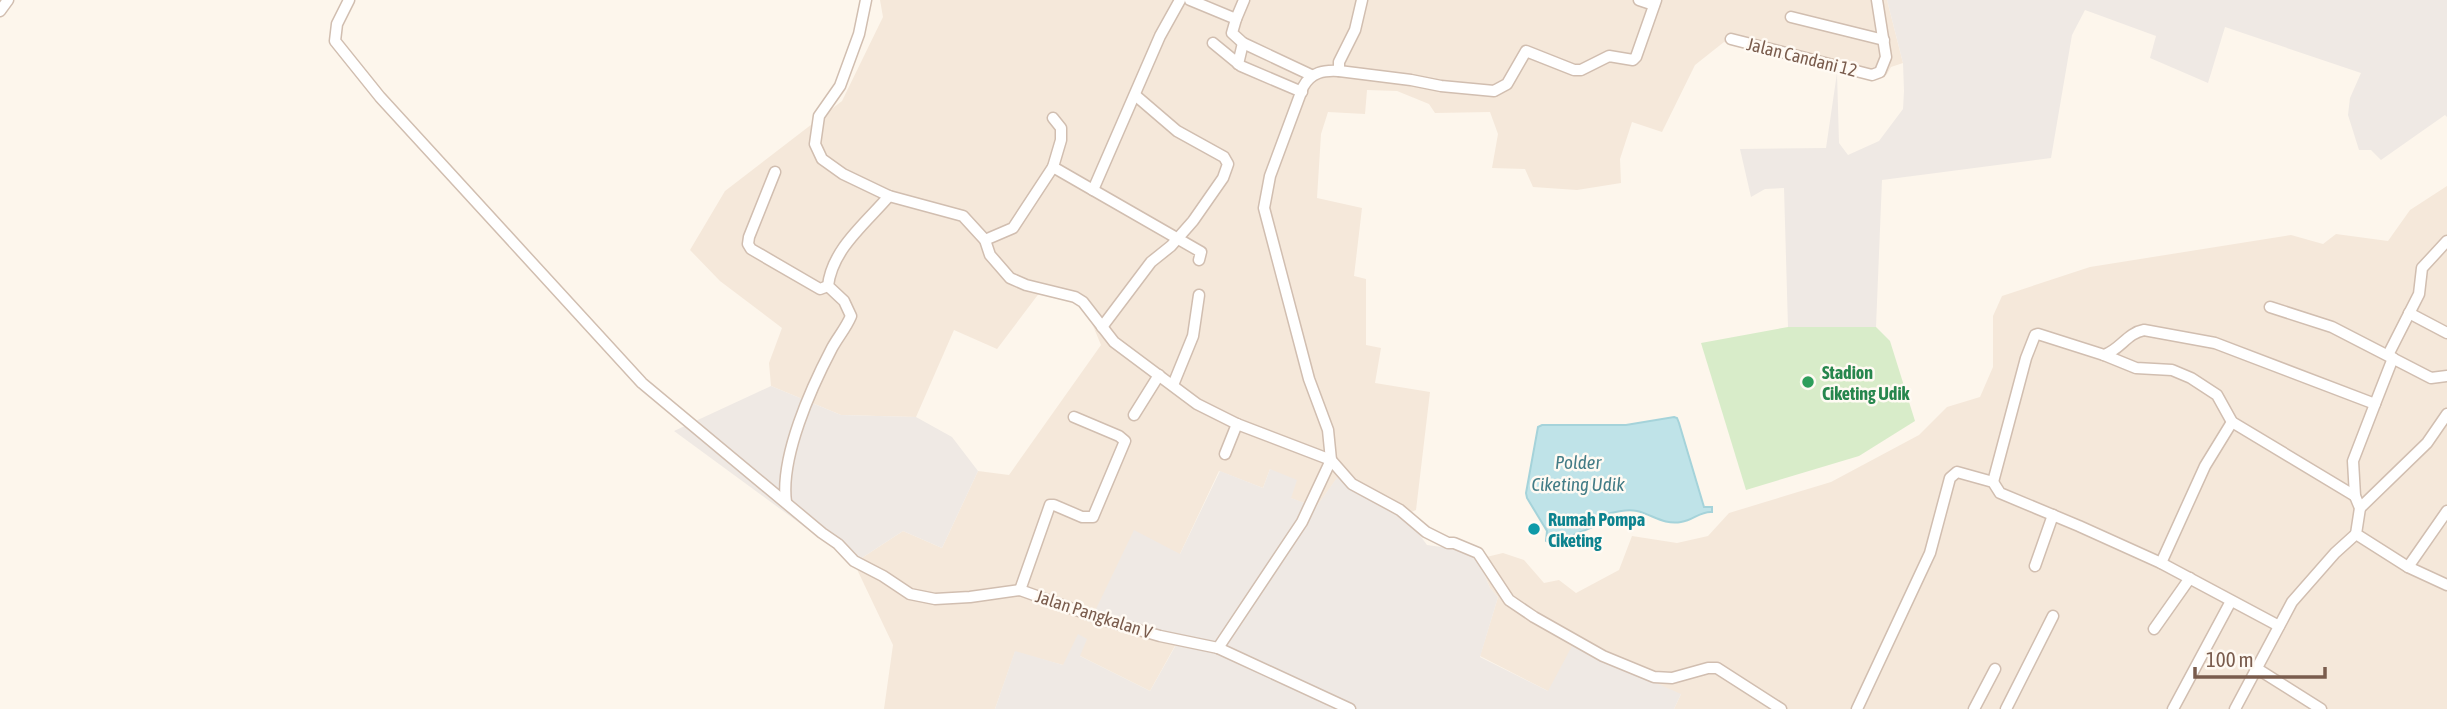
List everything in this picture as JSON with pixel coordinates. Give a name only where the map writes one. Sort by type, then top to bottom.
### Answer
[{"type":"street","points":[[0,11],[8,0]]},
{"type":"street","name":"Jalan Pangkalan V","points":[[349,0],[338,24],[335,41],[380,97],[642,383],[838,544],[853,561],[910,594],[947,598],[1020,590],[1104,620],[1219,648],[1350,709]]},
{"type":"street","points":[[866,0],[859,34],[840,86],[819,116],[815,144],[822,159],[844,174],[889,196],[963,216],[985,240],[990,255],[1010,278],[1026,285],[1075,297],[1083,302],[1115,342],[1197,404],[1237,424],[1331,460],[1352,484],[1400,510],[1426,532],[1478,553],[1493,578],[1516,606],[1603,656],[1660,678],[1717,668],[1781,709]]},
{"type":"street","points":[[1093,190],[1165,26],[1180,0]]},
{"type":"street","points":[[1191,0],[1236,19]]},
{"type":"street","points":[[1244,0],[1232,33],[1243,43],[1311,75]]},
{"type":"street","points":[[1339,71],[1339,62],[1355,30],[1362,0]]},
{"type":"street","points":[[1219,648],[1302,522],[1331,460],[1328,430],[1309,379],[1264,208],[1273,166],[1306,82],[1311,75],[1339,71],[1494,91],[1507,83],[1526,51],[1574,70],[1581,70],[1609,56],[1633,60],[1655,3],[1639,0]]},
{"type":"street","points":[[1791,17],[1884,40],[1875,0]]},
{"type":"street","name":"Jalan Candani 12","points":[[1731,39],[1872,75],[1880,72],[1886,57],[1884,40]]},
{"type":"street","points":[[1213,43],[1238,64],[1302,92]]},
{"type":"street","points":[[1238,64],[1243,43]]},
{"type":"street","points":[[1102,327],[1151,262],[1194,221],[1223,178],[1228,160],[1177,131],[1135,95]]},
{"type":"street","points":[[985,240],[1013,228],[1052,167],[1061,140],[1061,128],[1053,118]]},
{"type":"street","points":[[1052,167],[1179,237],[1200,252],[1199,260]]},
{"type":"street","points":[[775,172],[748,244],[751,249],[820,289],[828,286]]},
{"type":"street","points":[[828,286],[834,260],[889,196]]},
{"type":"street","points":[[2235,709],[2292,602],[2335,553],[2356,534],[2360,508],[2355,496],[2353,461],[2390,356],[2421,286],[2422,268],[2447,241]]},
{"type":"street","points":[[786,502],[785,482],[810,395],[850,316],[844,302],[828,286]]},
{"type":"street","points":[[1173,385],[1193,337],[1199,295]]},
{"type":"street","points":[[2270,307],[2332,327],[2431,377],[2447,376]]},
{"type":"street","points":[[2409,313],[2447,333]]},
{"type":"street","points":[[2104,355],[2117,349],[2134,332],[2144,330],[2175,335],[2215,343],[2375,404]]},
{"type":"street","points":[[1993,482],[2026,358],[2035,335],[2038,334],[2136,368],[2172,370],[2191,378],[2217,395],[2232,422],[2355,496]]},
{"type":"street","points":[[1134,415],[1159,375]]},
{"type":"street","points":[[1020,590],[1050,505],[1082,517],[1093,517],[1125,441],[1074,416]]},
{"type":"street","points":[[2360,508],[2427,443],[2446,418]]},
{"type":"street","points":[[2161,563],[2205,466],[2232,422]]},
{"type":"street","points":[[1225,454],[1237,424]]},
{"type":"street","points":[[1857,709],[1930,553],[1950,478],[1957,472],[1993,482],[2000,493],[2161,563],[2279,626]]},
{"type":"street","points":[[2408,568],[2447,511]]},
{"type":"street","points":[[2035,566],[2053,515]]},
{"type":"street","points":[[2356,534],[2408,568],[2447,585]]},
{"type":"street","points":[[2154,629],[2190,578]]},
{"type":"street","points":[[2173,709],[2231,601]]},
{"type":"street","points":[[2006,709],[2053,616]]},
{"type":"street","points":[[2256,668],[2321,709]]},
{"type":"street","points":[[1974,709],[1994,669]]},
{"type":"shaded area","points":[[880,0],[1887,0],[1903,63],[1891,67],[1880,79],[1871,80],[1724,42],[1695,65],[1662,132],[1632,122],[1620,159],[1621,183],[1577,190],[1533,187],[1525,169],[1492,168],[1498,134],[1490,112],[1435,113],[1429,104],[1397,91],[1367,90],[1365,114],[1328,112],[1321,134],[1317,198],[1362,208],[1354,276],[1366,279],[1366,345],[1381,348],[1375,383],[1430,392],[1416,510],[1405,515],[1374,502],[1341,473],[1316,507],[1290,498],[1270,469],[1263,488],[1219,471],[1180,554],[1096,610],[1166,635],[1181,635],[1150,691],[1080,656],[1063,665],[1015,652],[995,709],[884,709],[893,645],[854,563],[903,531],[942,548],[978,471],[1009,475],[1101,345],[1084,304],[1040,292],[997,349],[954,330],[916,417],[841,415],[771,386],[769,363],[782,328],[720,281],[690,250],[725,191],[842,101],[883,17]]},
{"type":"shaded area","points":[[1887,0],[2447,0],[2447,117],[2445,115],[2381,160],[2371,150],[2359,150],[2348,115],[2350,98],[2361,73],[2225,27],[2208,83],[2150,58],[2156,36],[2085,10],[2072,35],[2051,158],[1882,180],[1876,327],[1788,327],[1784,188],[1765,189],[1751,197],[1740,149],[1826,148],[1837,73],[1839,143],[1848,155],[1879,141],[1903,109],[1903,63]]},
{"type":"shaded area","points":[[2447,186],[2447,709],[1674,709],[1681,694],[1548,691],[1480,656],[1498,597],[1490,588],[1478,559],[1503,553],[1524,560],[1544,583],[1559,580],[1576,593],[1619,570],[1632,536],[1677,543],[1708,536],[1729,513],[1831,482],[1919,435],[1947,407],[1980,397],[1993,367],[1993,316],[2002,296],[2090,267],[2291,235],[2323,244],[2336,234],[2388,241],[2410,210]]},
{"type":"shaded area","points":[[771,386],[841,415],[916,417],[952,437],[978,471],[942,548],[903,531],[854,563],[674,431]]},
{"type":"shaded area","points":[[1270,469],[1297,480],[1291,498],[1316,507],[1341,472],[1374,502],[1405,515],[1427,545],[1456,549],[1478,559],[1490,588],[1498,597],[1480,657],[1548,691],[1572,646],[1681,694],[1674,709],[995,709],[1015,651],[1063,665],[1078,634],[1087,639],[1080,656],[1150,691],[1181,636],[1166,635],[1095,611],[1134,530],[1180,554],[1220,471],[1263,488]]},
{"type":"green space","name":"Stadion Ciketing Udik","points":[[1788,327],[1876,327],[1890,341],[1915,421],[1859,456],[1746,490],[1701,343]]},
{"type":"water","name":"Polder Ciketing Udik","points":[[1674,417],[1679,423],[1704,507],[1712,507],[1712,512],[1675,523],[1637,511],[1620,511],[1603,515],[1605,522],[1552,544],[1546,541],[1547,531],[1526,493],[1538,427],[1626,425]]},
{"type":"place","name":"Stadion Ciketing Udik","points":[[1808,382]]},
{"type":"place","name":"Rumah Pompa Ciketing","points":[[1534,529]]}]
